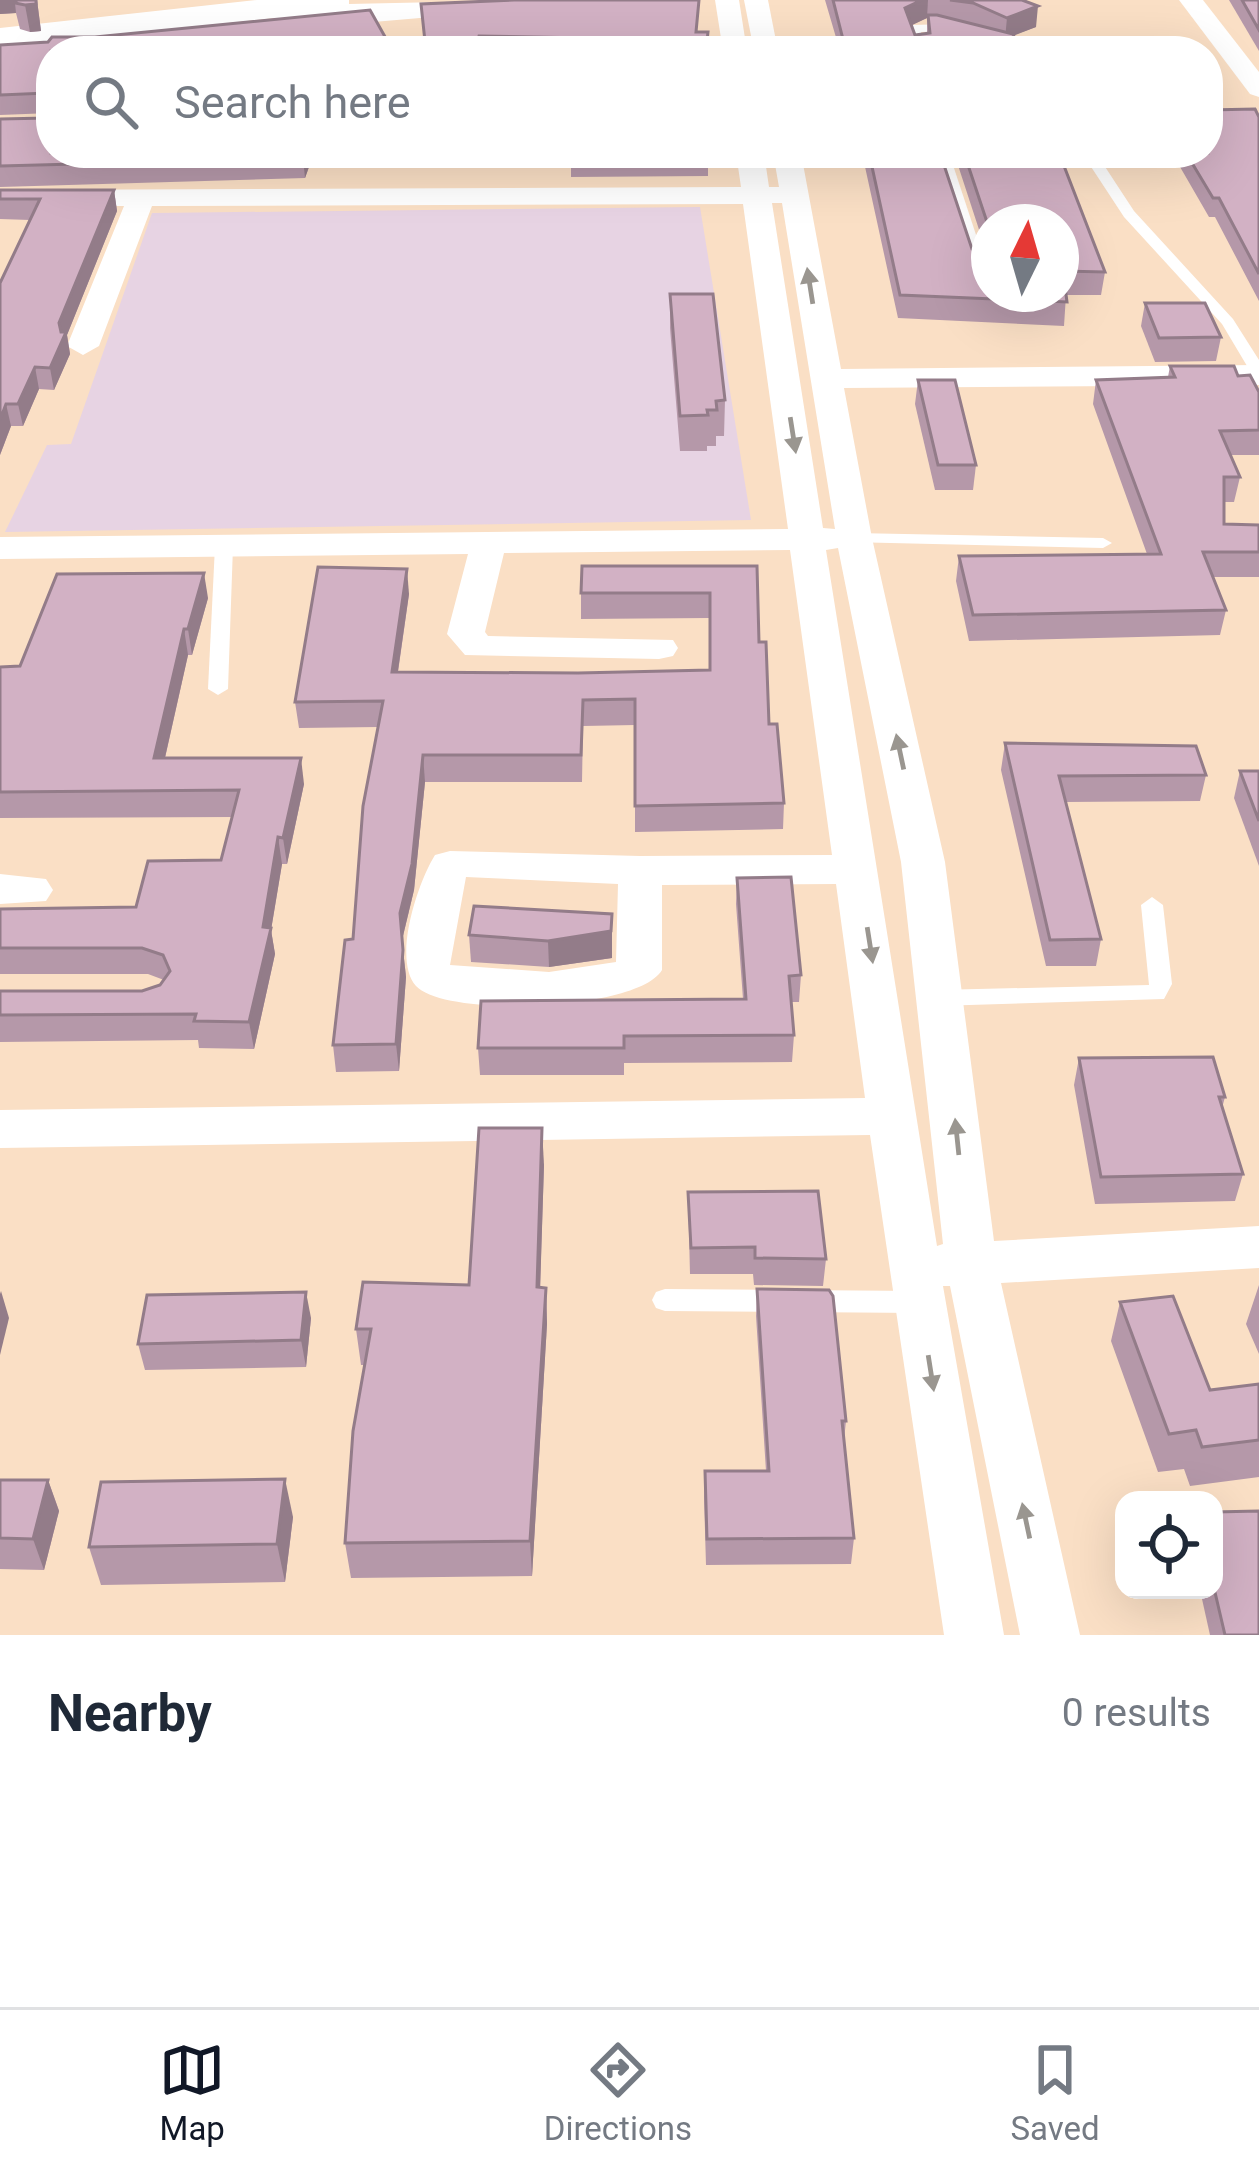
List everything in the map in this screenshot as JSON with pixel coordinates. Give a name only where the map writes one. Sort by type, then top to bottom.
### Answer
[{"type":"main road","points":[[6,39],[356,0]]},
{"type":"main road","points":[[138,36],[229,14],[514,0]]},
{"type":"main road","points":[[6,39],[36,41]]},
{"type":"street","points":[[727,0],[733,36]]},
{"type":"street","points":[[756,0],[763,36]]},
{"type":"street","points":[[1192,0],[1219,36]]},
{"type":"street","points":[[1223,41],[1259,88]]},
{"type":"street","points":[[0,198],[141,199],[772,174]]},
{"type":"street","points":[[772,174],[825,379],[923,862],[971,1264],[1050,1635]]},
{"type":"street","points":[[772,174],[808,540],[917,1284],[974,1635]]},
{"type":"street","points":[[83,346],[141,199]]},
{"type":"street","points":[[825,379],[1259,374]]},
{"type":"street","points":[[0,548],[854,538]]},
{"type":"street","points":[[488,545],[466,634],[478,647],[659,649]]},
{"type":"street","points":[[640,871],[638,970],[628,981],[449,985],[433,976],[428,964],[440,884],[450,865],[640,871],[858,869]]},
{"type":"street","points":[[0,1129],[895,1116]]},
{"type":"street","points":[[917,1284],[971,1264],[1259,1247]]},
{"type":"lane","points":[[916,36],[914,28],[921,26],[971,34]]},
{"type":"lane","points":[[947,168],[971,241]]},
{"type":"lane","points":[[1099,168],[1129,214],[1228,322],[1259,374]]},
{"type":"lane","points":[[854,538],[1103,542]]},
{"type":"lane","points":[[218,689],[224,546]]},
{"type":"lane","points":[[936,998],[1156,993],[1161,983],[1152,905]]},
{"type":"lane","points":[[665,1300],[917,1284]]},
{"type":"shaded area","points":[[700,207],[751,520],[5,532],[47,445],[71,444],[152,213]]},
{"type":"building","points":[[699,0],[696,32],[708,32],[708,36],[424,36],[421,4]]},
{"type":"building","points":[[833,0],[922,0],[905,8],[915,35],[930,33],[928,15],[937,15],[1014,36],[842,36]]},
{"type":"building","points":[[950,0],[1022,0],[1038,6],[1007,18],[973,3]]},
{"type":"building","points":[[1242,0],[1259,0],[1259,30]]},
{"type":"building","points":[[370,10],[385,36],[105,36]]},
{"type":"building","points":[[36,43],[36,93],[0,95],[0,45]]},
{"type":"building","points":[[1255,109],[1259,117],[1259,274],[1219,198],[1213,198],[1195,168],[1223,168],[1223,110]]},
{"type":"building","points":[[36,118],[36,165],[0,166],[0,119]]},
{"type":"building","points":[[872,168],[945,168],[971,246],[971,298],[900,295]]},
{"type":"building","points":[[969,168],[1065,168],[1079,204],[981,204]]},
{"type":"building","points":[[0,190],[114,190],[59,323],[61,332],[66,332],[50,368],[35,367],[18,404],[6,404],[0,420],[0,283],[40,199],[0,199]]},
{"type":"building","points":[[1079,205],[1105,272],[1079,271]]},
{"type":"building","points":[[670,294],[713,294],[725,400],[716,401],[717,410],[707,410],[708,415],[680,416]]},
{"type":"building","points":[[1145,303],[1205,303],[1221,337],[1159,338]]},
{"type":"building","points":[[1170,366],[1234,366],[1238,376],[1250,375],[1259,392],[1259,430],[1220,431],[1240,477],[1224,477],[1224,524],[1259,525],[1259,552],[1203,552],[1226,610],[973,615],[959,556],[1161,554],[1096,380],[1175,377]]},
{"type":"building","points":[[918,380],[955,380],[976,465],[938,465]]},
{"type":"building","points":[[582,566],[757,566],[759,642],[766,642],[769,724],[777,724],[784,803],[635,806],[635,699],[583,700],[581,755],[423,755],[412,864],[400,913],[403,950],[396,1044],[333,1045],[345,940],[353,939],[363,806],[383,701],[295,702],[318,567],[407,569],[392,672],[710,670],[710,593],[581,593]]},
{"type":"building","points":[[204,573],[188,629],[184,629],[154,758],[301,758],[283,838],[278,837],[263,927],[271,928],[249,1022],[194,1021],[196,1014],[0,1015],[0,991],[142,991],[160,985],[170,971],[163,955],[142,948],[0,948],[0,909],[136,907],[148,861],[221,860],[239,790],[0,792],[0,667],[20,666],[57,574]]},
{"type":"building","points":[[1005,743],[1196,746],[1206,775],[1059,776],[1101,939],[1050,940]]},
{"type":"building","points":[[1240,771],[1259,771],[1259,821]]},
{"type":"building","points":[[791,877],[801,975],[789,976],[794,1035],[624,1036],[624,1048],[478,1048],[481,1001],[746,999],[737,878]]},
{"type":"building","points":[[474,906],[612,914],[611,931],[548,941],[469,935]]},
{"type":"building","points":[[1213,1057],[1225,1097],[1219,1097],[1243,1174],[1101,1177],[1079,1058]]},
{"type":"building","points":[[479,1128],[542,1128],[537,1287],[546,1288],[530,1541],[345,1543],[353,1431],[371,1329],[356,1329],[363,1282],[469,1285]]},
{"type":"building","points":[[818,1191],[826,1259],[755,1258],[755,1247],[691,1248],[688,1192]]},
{"type":"building","points":[[757,1289],[829,1290],[833,1296],[854,1538],[707,1539],[705,1471],[769,1471]]},
{"type":"building","points":[[306,1292],[301,1340],[138,1344],[147,1295]]},
{"type":"building","points":[[1173,1296],[1210,1390],[1259,1384],[1259,1440],[1202,1447],[1196,1430],[1169,1434],[1120,1302]]},
{"type":"building","points":[[285,1479],[277,1544],[89,1547],[101,1482]]},
{"type":"building","points":[[0,1480],[48,1480],[33,1539],[0,1538]]},
{"type":"building","points":[[1259,1511],[1259,1635],[1225,1635],[1217,1599],[1223,1599],[1223,1512]]}]
